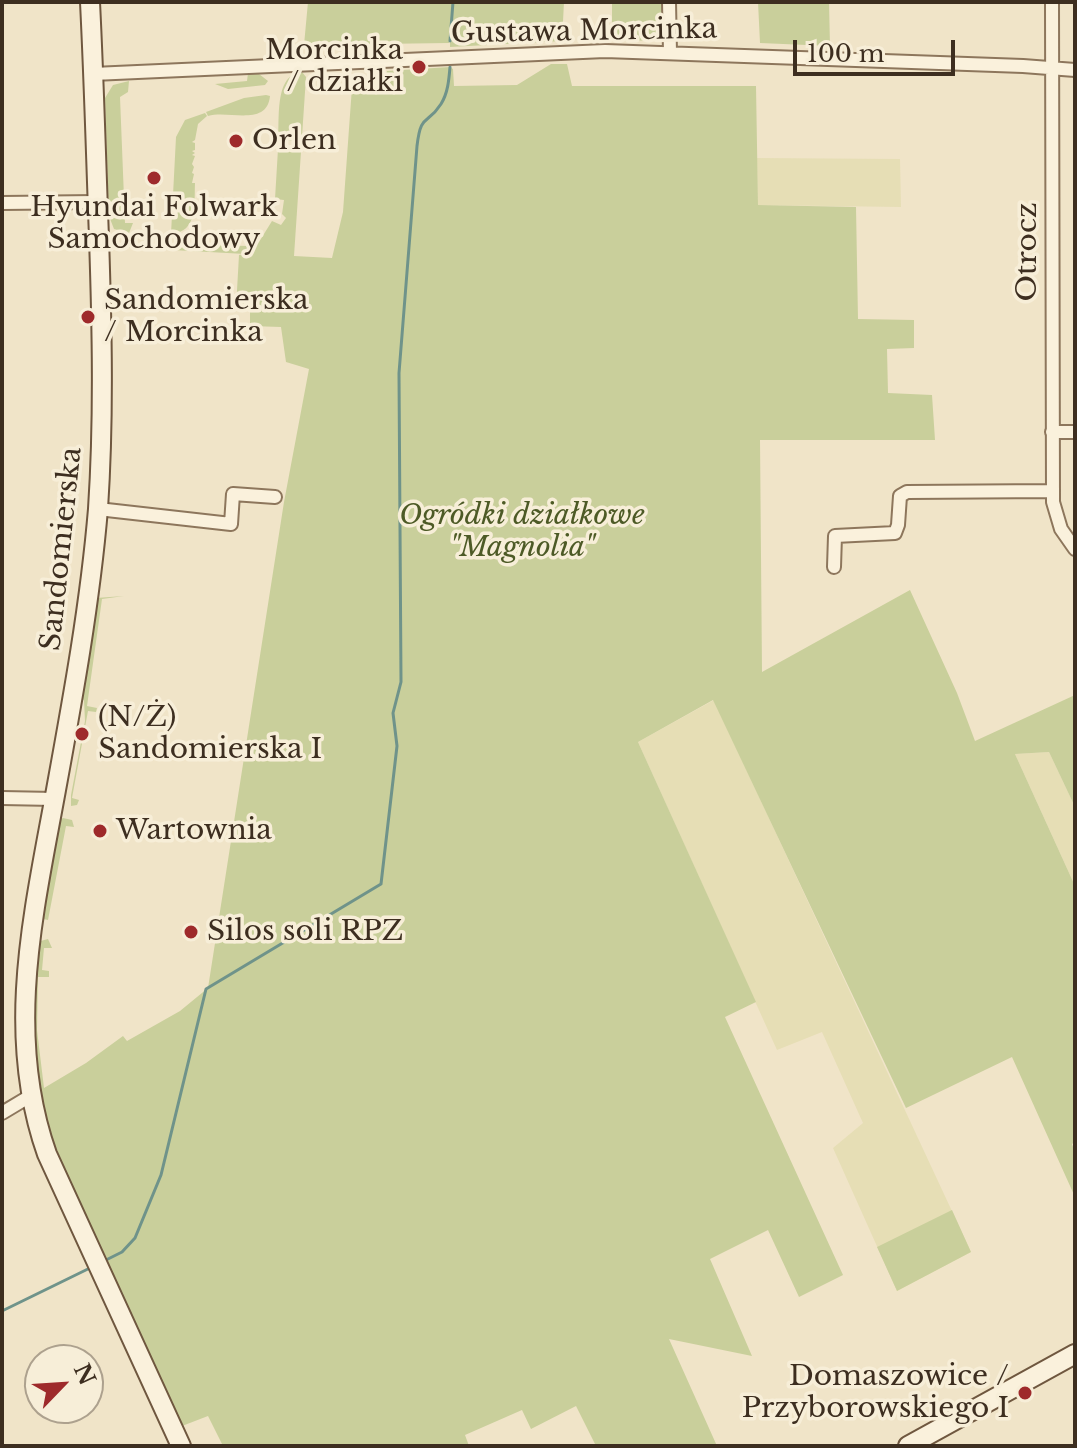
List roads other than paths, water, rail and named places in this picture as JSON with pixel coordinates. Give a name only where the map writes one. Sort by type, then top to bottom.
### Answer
[{"type":"street","name":"Sandomierska","points":[[90,2],[103,357],[98,509],[80,657],[25,966],[25,1036],[32,1096],[40,1135],[51,1164],[181,1446]]},
{"type":"street","points":[[669,2],[670,52]]},
{"type":"street","name":"Otrocz","points":[[1052,2],[1053,496]]},
{"type":"street","name":"Gustawa Morcinka","points":[[93,74],[578,52],[670,52],[1075,70]]},
{"type":"street","points":[[2,203],[98,202]]},
{"type":"street","points":[[1052,432],[1075,432]]},
{"type":"street","points":[[834,567],[835,536],[895,533],[900,496],[907,492],[1053,496],[1061,529],[1075,549]]},
{"type":"street","points":[[98,509],[231,524],[233,494],[275,497]]},
{"type":"street","points":[[2,798],[54,799]]},
{"type":"street","points":[[2,1113],[32,1096]]},
{"type":"street","points":[[908,1446],[1075,1354]]},
{"type":"waterway","points":[[450,41],[453,2]]},
{"type":"waterway","points":[[102,1262],[122,1252],[135,1238],[161,1175],[206,989],[381,884],[397,746],[393,713],[401,682],[399,373],[417,146],[423,124],[443,100],[450,67]]},
{"type":"waterway","points":[[2,1311],[92,1267]]},
{"type":"place","name":"Morcinka / działki","points":[[419,67]]},
{"type":"place","name":"Orlen","points":[[236,141]]},
{"type":"place","name":"Hyundai Folwark Samochodowy","points":[[154,178]]},
{"type":"place","name":"Sandomierska / Morcinka","points":[[88,317]]},
{"type":"place","name":"(N/Ż) Sandomierska I","points":[[82,734]]},
{"type":"place","name":"Wartownia","points":[[100,831]]},
{"type":"place","name":"Silos soli RPZ","points":[[191,932]]},
{"type":"place","name":"Domaszowice / Przyborowskiego I","points":[[1025,1393]]},
{"type":"park label","name":"Ogródki działkowe \"Magnolia\"","points":[[522,532]]}]
